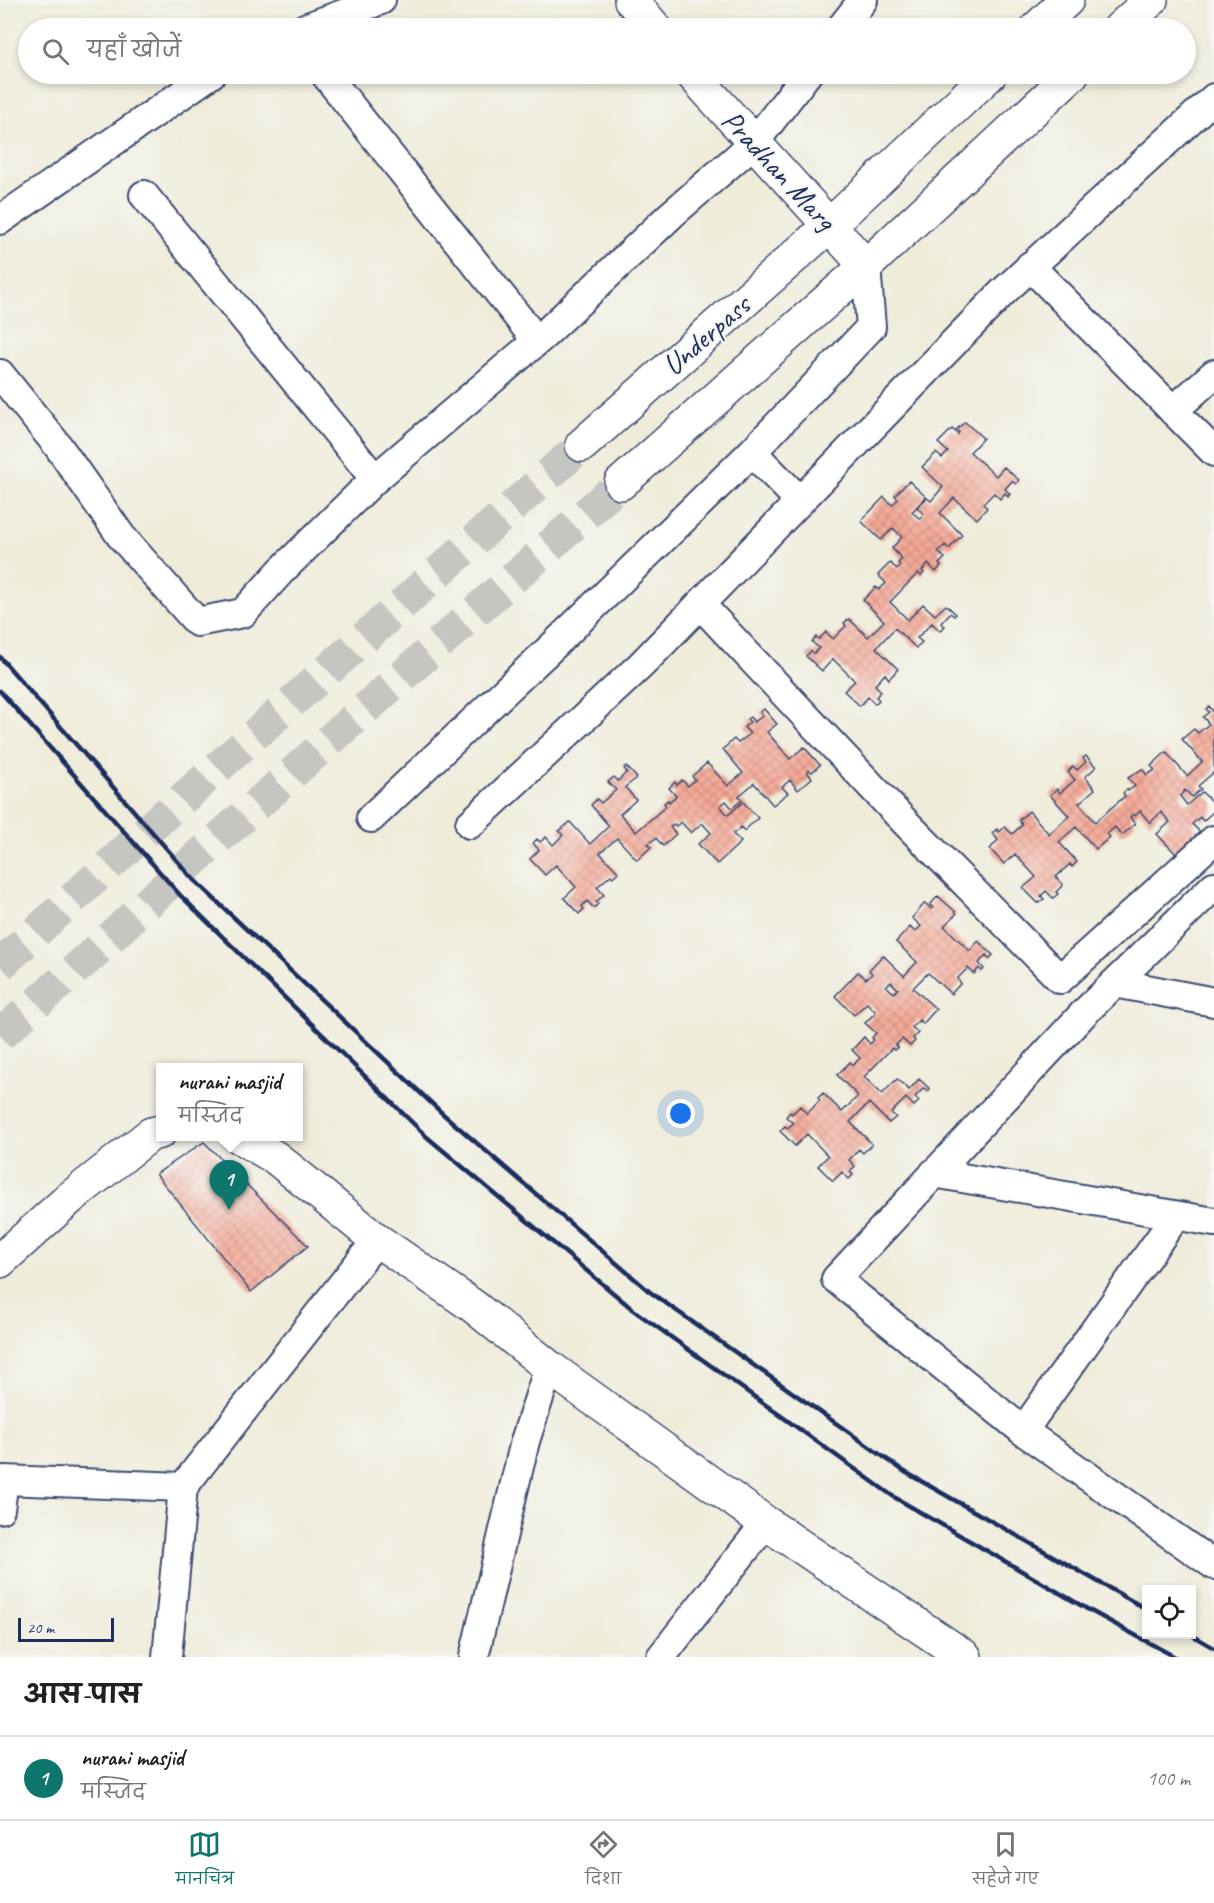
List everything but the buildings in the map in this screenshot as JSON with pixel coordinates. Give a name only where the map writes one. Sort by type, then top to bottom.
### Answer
[{"type":"street","points":[[332,18],[381,0]]},
{"type":"street","points":[[631,0],[646,18]]},
{"type":"street","points":[[848,18],[862,0]]},
{"type":"street","points":[[1048,18],[1067,0]]},
{"type":"street","points":[[1131,18],[1151,0]]},
{"type":"street","points":[[0,220],[197,84]]},
{"type":"street","points":[[334,84],[537,341]]},
{"type":"street","name":"Pradhan Marg","points":[[701,84],[866,266]]},
{"type":"street","points":[[0,374],[58,446],[121,536],[197,622],[243,613],[281,571],[375,479],[537,341],[672,214],[754,143],[799,84]]},
{"type":"street","name":"Underpass","points":[[582,445],[830,225],[979,84]]},
{"type":"street","name":"Underpass","points":[[621,483],[866,266],[1061,84]]},
{"type":"street","points":[[470,824],[641,665],[1003,291],[1214,98]]},
{"type":"street","points":[[144,195],[375,479]]},
{"type":"street","points":[[371,818],[554,645],[752,452],[871,327],[866,266]]},
{"type":"street","points":[[1030,266],[1214,452]]},
{"type":"street","points":[[1173,411],[1214,374]]},
{"type":"street","points":[[752,452],[800,501]]},
{"type":"street","points":[[700,604],[906,823],[1060,980],[1214,840]]},
{"type":"street","points":[[1214,886],[1115,983],[836,1279],[1023,1431],[1214,1565]]},
{"type":"street","points":[[1115,983],[1214,1002]]},
{"type":"street","points":[[0,1261],[70,1198],[151,1134],[156,1133]]},
{"type":"street","points":[[245,1141],[276,1158],[377,1240],[472,1306],[549,1366],[766,1523],[965,1657]]},
{"type":"street","points":[[934,1173],[1214,1222]]},
{"type":"street","points":[[1023,1431],[1176,1216]]},
{"type":"street","points":[[167,1657],[183,1487],[377,1240]]},
{"type":"street","points":[[474,1657],[525,1441],[549,1366]]},
{"type":"street","points":[[0,1509],[4,1480],[183,1487]]},
{"type":"street","points":[[662,1657],[766,1523]]},
{"type":"tunnel","points":[[0,965],[163,816],[582,445]]},
{"type":"tunnel","points":[[0,1035],[94,953],[194,860],[621,483]]},
{"type":"railway","points":[[0,657],[193,879],[443,1114],[650,1292],[905,1472],[1142,1607]]},
{"type":"railway","points":[[0,691],[180,895],[427,1137],[636,1312],[894,1497],[1175,1657]]},
{"type":"railway","points":[[1196,1638],[1214,1648]]},
{"type":"place","name":"nurani masjid","points":[[229,1210]]}]
